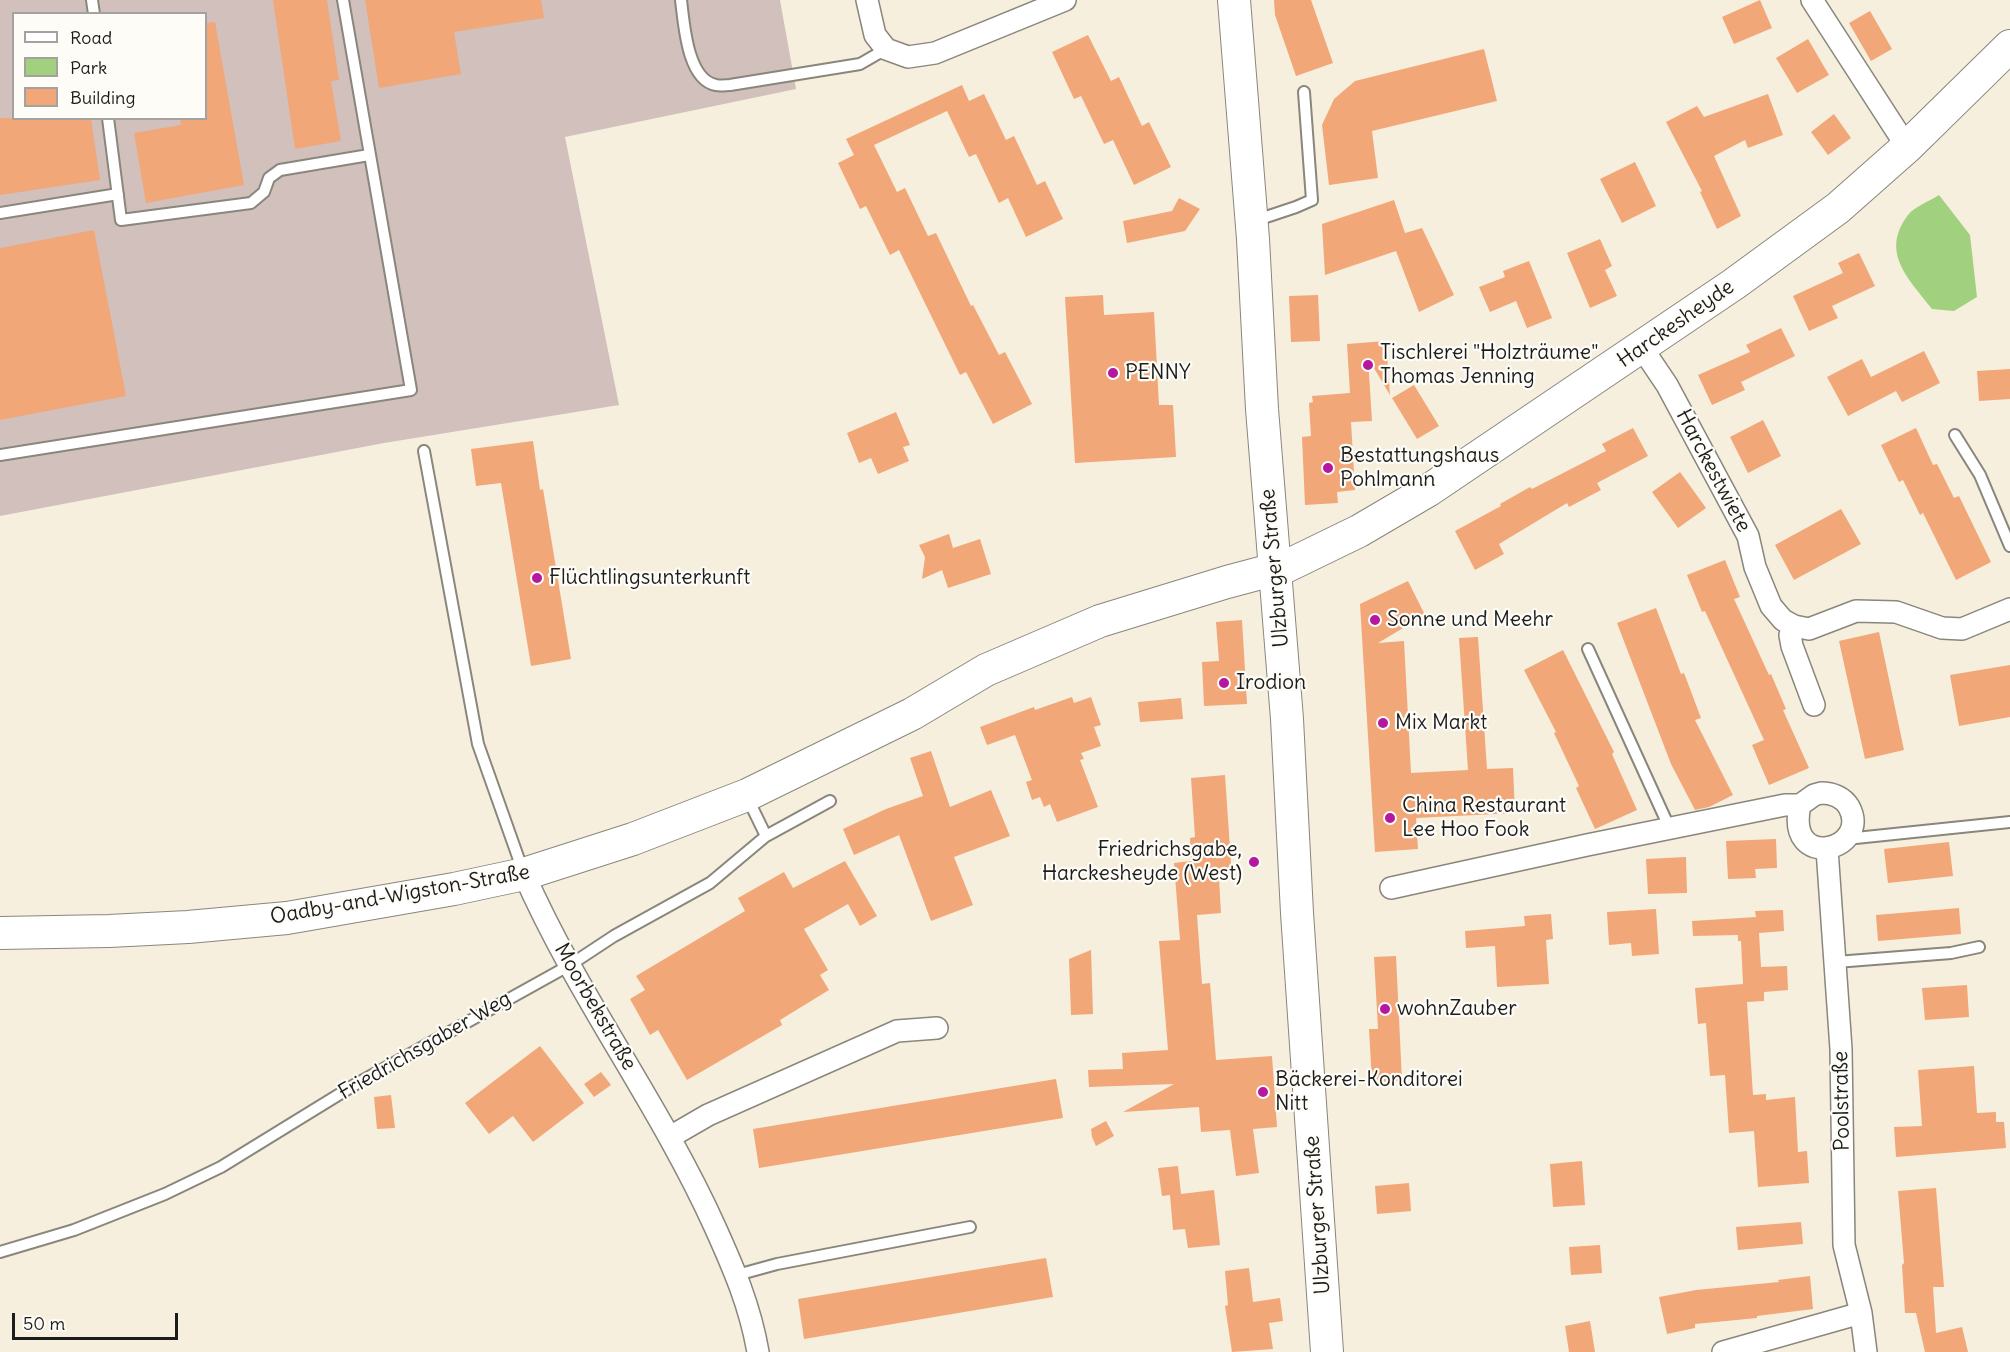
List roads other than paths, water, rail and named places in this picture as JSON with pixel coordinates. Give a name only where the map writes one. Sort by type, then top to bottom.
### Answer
[{"type":"main road","name":"Ulzburger Straße","points":[[1234,0],[1251,222],[1262,410],[1287,719],[1297,913],[1327,1352]]},
{"type":"main road","name":"Harckesheyde","points":[[1275,569],[1287,566],[1399,509],[1642,348],[1838,208],[1907,147],[2010,46]]},
{"type":"main road","name":"Oadby-and-Wigston-Straße","points":[[0,933],[131,930],[287,918],[454,889],[524,874],[633,839],[747,795],[912,714],[986,670],[1100,621],[1275,569]]},
{"type":"street","points":[[867,0],[875,35],[886,49],[908,57],[935,53],[1065,0]]},
{"type":"street","points":[[1812,0],[1907,147]]},
{"type":"street","name":"Harckestwiete","points":[[1642,348],[1667,385],[1748,536],[1755,567],[1771,606],[1783,620],[1794,626]]},
{"type":"street","points":[[1814,705],[1792,646],[1790,634],[1794,626],[1809,629],[1856,611],[1875,611],[1896,612],[1942,628],[1962,629],[2010,609]]},
{"type":"street","points":[[1390,888],[1670,829],[1800,805],[1821,793],[1840,797],[1848,806],[1853,817],[1852,829],[1846,839],[1836,846],[1827,849],[1814,847],[1804,840],[1798,830],[1797,819],[1800,805]]},
{"type":"street","name":"Poolstraße","points":[[1827,849],[1841,1049],[1844,1245],[1861,1313],[1866,1352]]},
{"type":"street","name":"Moorbekstraße","points":[[524,874],[537,905],[670,1137],[704,1202],[748,1305],[758,1352]]},
{"type":"street","points":[[670,1137],[708,1115],[897,1031],[937,1028]]},
{"type":"street","points":[[1723,1352],[1861,1313]]},
{"type":"lane","points":[[0,455],[411,390],[343,0]]},
{"type":"lane","points":[[681,0],[692,60],[700,74],[713,85],[730,85],[860,64],[886,49]]},
{"type":"lane","points":[[1251,222],[1312,200],[1304,92]]},
{"type":"lane","points":[[108,120],[121,220],[250,203],[264,192],[269,178],[280,170],[369,155]]},
{"type":"lane","points":[[0,213],[118,194]]},
{"type":"lane","points":[[1955,435],[1980,475],[2010,546]]},
{"type":"lane","points":[[424,451],[478,744],[524,874]]},
{"type":"lane","points":[[1588,650],[1670,829]]},
{"type":"lane","points":[[747,795],[766,836]]},
{"type":"lane","name":"Friedrichsgaber Weg","points":[[0,1251],[74,1230],[165,1194],[221,1167],[356,1084],[570,965],[614,936],[710,883],[766,836],[830,801]]},
{"type":"lane","points":[[1846,839],[2010,822]]},
{"type":"lane","points":[[1836,962],[1951,953],[1979,947]]},
{"type":"lane","points":[[737,1275],[777,1264],[970,1227]]},
{"type":"place","name":"Tischlerei \"Holzträume\" Thomas Jenning","points":[[1368,365]]},
{"type":"place","name":"PENNY","points":[[1113,373]]},
{"type":"place","name":"Bestattungshaus Pohlmann","points":[[1328,468]]},
{"type":"place","name":"Flüchtlingsunterkunft","points":[[537,578]]},
{"type":"place","name":"Sonne und Meehr","points":[[1375,620]]},
{"type":"place","name":"Irodion","points":[[1224,683]]},
{"type":"place","name":"Mix Markt","points":[[1383,723]]},
{"type":"place","name":"China Restaurant Lee Hoo Fook","points":[[1390,818]]},
{"type":"place","name":"Friedrichsgabe, Harckesheyde (West)","points":[[1254,862]]},
{"type":"place","name":"wohnZauber","points":[[1385,1009]]},
{"type":"place","name":"Bäckerei-Konditorei Nitt","points":[[1263,1092]]}]
